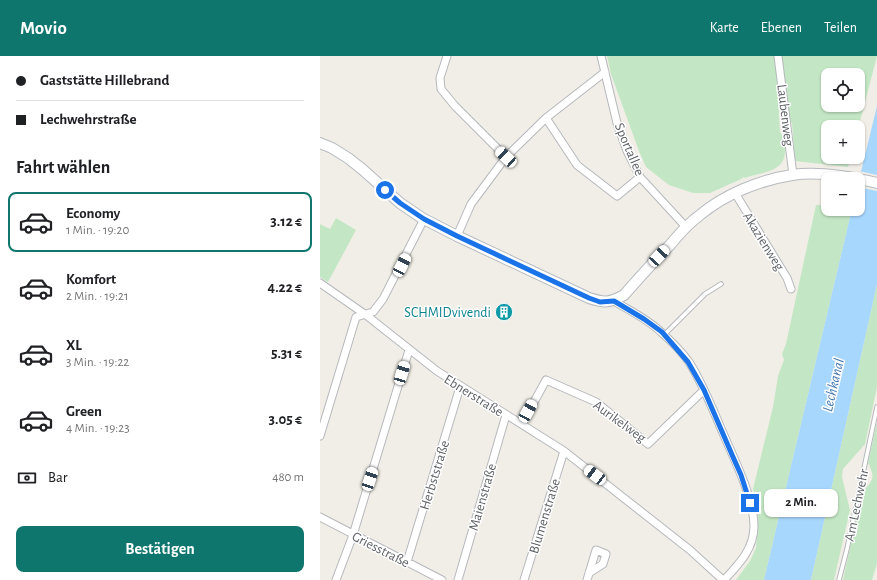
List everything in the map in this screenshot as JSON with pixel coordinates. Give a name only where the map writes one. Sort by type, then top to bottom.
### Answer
[{"type":"main road","points":[[320,143],[332,148],[352,162],[400,203],[424,219],[457,236],[600,302],[614,301],[624,295],[686,227],[702,213],[721,200],[757,184],[793,175],[823,174],[877,182]]},
{"type":"street","points":[[447,56],[440,78],[441,89],[458,109],[506,157]]},
{"type":"street","name":"Sportallee","points":[[601,56],[617,123],[627,151],[640,178],[686,227]]},
{"type":"street","name":"Laubenweg","points":[[778,56],[793,175]]},
{"type":"street","points":[[457,236],[471,204],[506,157],[546,118],[605,72]]},
{"type":"street","points":[[546,118],[577,164],[617,196],[640,178]]},
{"type":"street","name":"Akazienweg","points":[[735,194],[787,278],[791,289]]},
{"type":"street","points":[[320,436],[356,317],[374,312],[387,294],[424,219]]},
{"type":"street","name":"Ebnerstraße","points":[[320,283],[366,315],[409,350],[460,387],[564,451],[690,550],[723,580]]},
{"type":"street","points":[[614,301],[644,319],[664,335],[688,362],[704,390],[741,475],[750,505],[754,526],[749,548],[744,560],[723,580]]},
{"type":"street","points":[[336,580],[353,535],[409,350]]},
{"type":"street","name":"Aurikelweg","points":[[522,424],[546,380],[596,402],[648,444],[704,390]]},
{"type":"street","name":"Herbststraße","points":[[407,562],[460,387]]},
{"type":"street","name":"Maienstraße","points":[[458,580],[506,415]]},
{"type":"street","name":"Blumenstraße","points":[[524,580],[564,451]]},
{"type":"street","name":"Griesstraße","points":[[320,517],[407,562],[432,578],[442,580]]},
{"type":"lane","points":[[664,335],[705,294],[721,284]]},
{"type":"lane","name":"Am Lechwehr","points":[[839,580],[877,407]]},
{"type":"green space","points":[[607,56],[776,56],[780,132],[785,147],[784,158],[777,167],[771,170],[745,178],[744,177],[710,193],[693,193],[669,185],[646,167],[611,74]]},
{"type":"green space","points":[[780,56],[877,56],[865,102],[865,68],[821,68],[821,112],[862,112],[860,120],[821,120],[821,164],[795,161],[792,123],[790,122]]},
{"type":"green space","points":[[822,164],[849,164],[848,167]]},
{"type":"green space","points":[[816,205],[821,205],[821,216],[850,216],[764,580],[736,580],[750,561],[756,548],[758,521],[757,506],[753,489],[773,407],[778,376],[784,360],[782,354],[786,344]]},
{"type":"green space","points":[[336,218],[356,230],[328,282],[320,277],[320,224],[330,229]]},
{"type":"green space","points":[[877,284],[877,387],[865,444],[843,469],[842,477],[850,510],[834,580],[811,580]]},
{"type":"green space","points":[[877,422],[877,563],[872,580],[843,580],[862,492],[869,485],[873,476],[868,463]]},
{"type":"water","name":"Lechkanal","points":[[877,106],[877,284],[811,580],[764,580],[850,216],[865,216],[865,172],[861,172],[863,164],[865,164],[865,155]]},
{"type":"pier","points":[[865,172],[877,175],[877,191],[865,188]]},
{"type":"place","name":"SCHMIDvivendi","points":[[504,312]]},
{"type":"route","points":[[385,190],[414,214],[457,236],[589,298],[600,302],[614,301],[662,332],[688,362],[704,390],[741,475],[750,503]]}]
